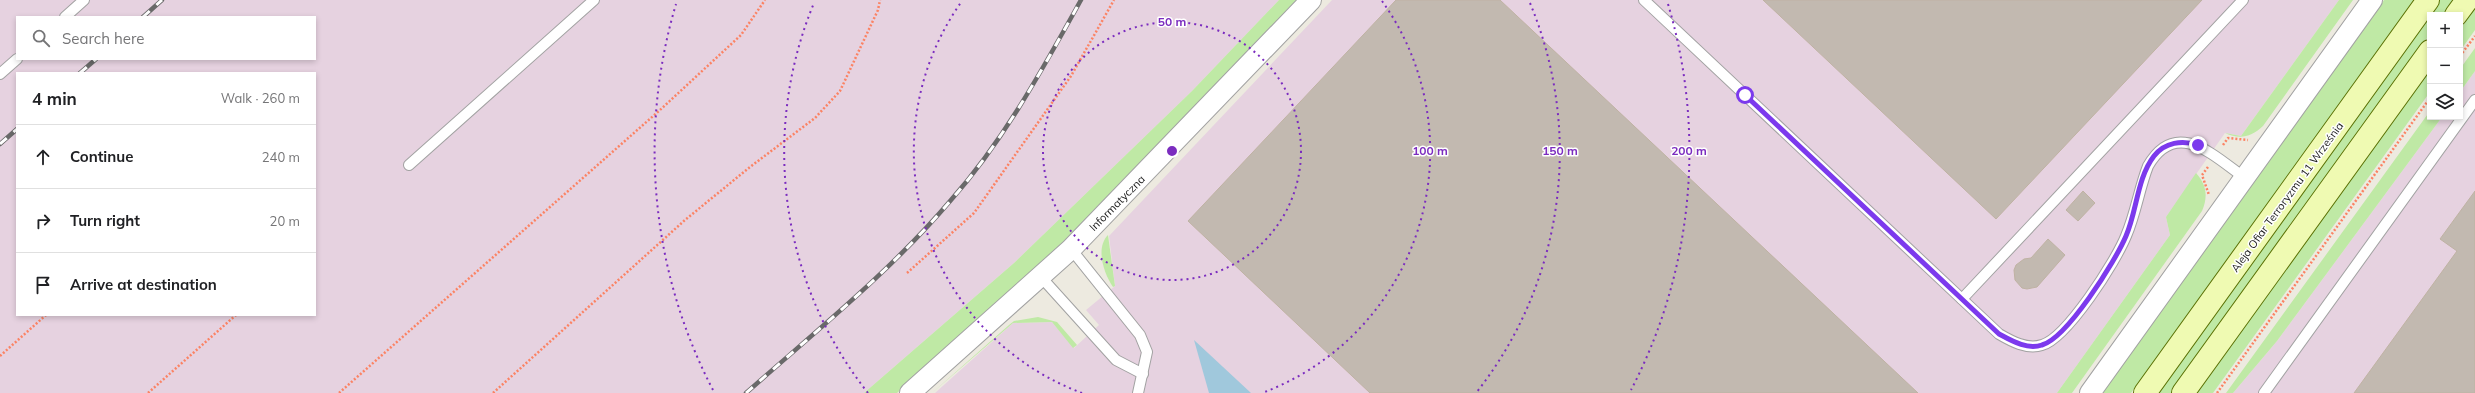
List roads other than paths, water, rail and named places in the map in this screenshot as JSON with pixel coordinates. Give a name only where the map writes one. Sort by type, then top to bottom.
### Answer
[{"type":"street","name":"Informatyczna","points":[[910,393],[1071,249],[1311,0]]},
{"type":"street","points":[[2090,393],[2372,0]]},
{"type":"street","name":"Aleja Ofiar Terroryzmu 11 Września","points":[[2145,393],[2428,0]]},
{"type":"street","points":[[2458,12],[2467,0]]},
{"type":"street","points":[[2183,393],[2427,55]]},
{"type":"lane","points":[[66,16],[84,0]]},
{"type":"lane","points":[[409,165],[594,0]]},
{"type":"lane","points":[[1644,0],[1999,334],[2012,342],[2026,346],[2040,346],[2052,341],[2064,332],[2113,262],[2126,236],[2148,166],[2154,155],[2162,148],[2180,142],[2198,145],[2245,178]]},
{"type":"lane","points":[[1962,299],[2243,0]]},
{"type":"lane","points":[[0,74],[16,60]]},
{"type":"lane","points":[[2264,393],[2475,100]]},
{"type":"lane","points":[[1071,249],[1140,335],[1147,352],[1138,393]]},
{"type":"lane","points":[[1041,277],[1116,360],[1142,374]]},
{"type":"water","points":[[1194,340],[1251,393],[1209,393]]},
{"type":"railway","points":[[144,16],[162,0]]},
{"type":"railway","points":[[746,393],[826,324],[878,276],[928,226],[951,200],[1005,129],[1037,78],[1081,0]]},
{"type":"railway","points":[[81,72],[95,60]]},
{"type":"railway","points":[[0,144],[16,130]]}]
